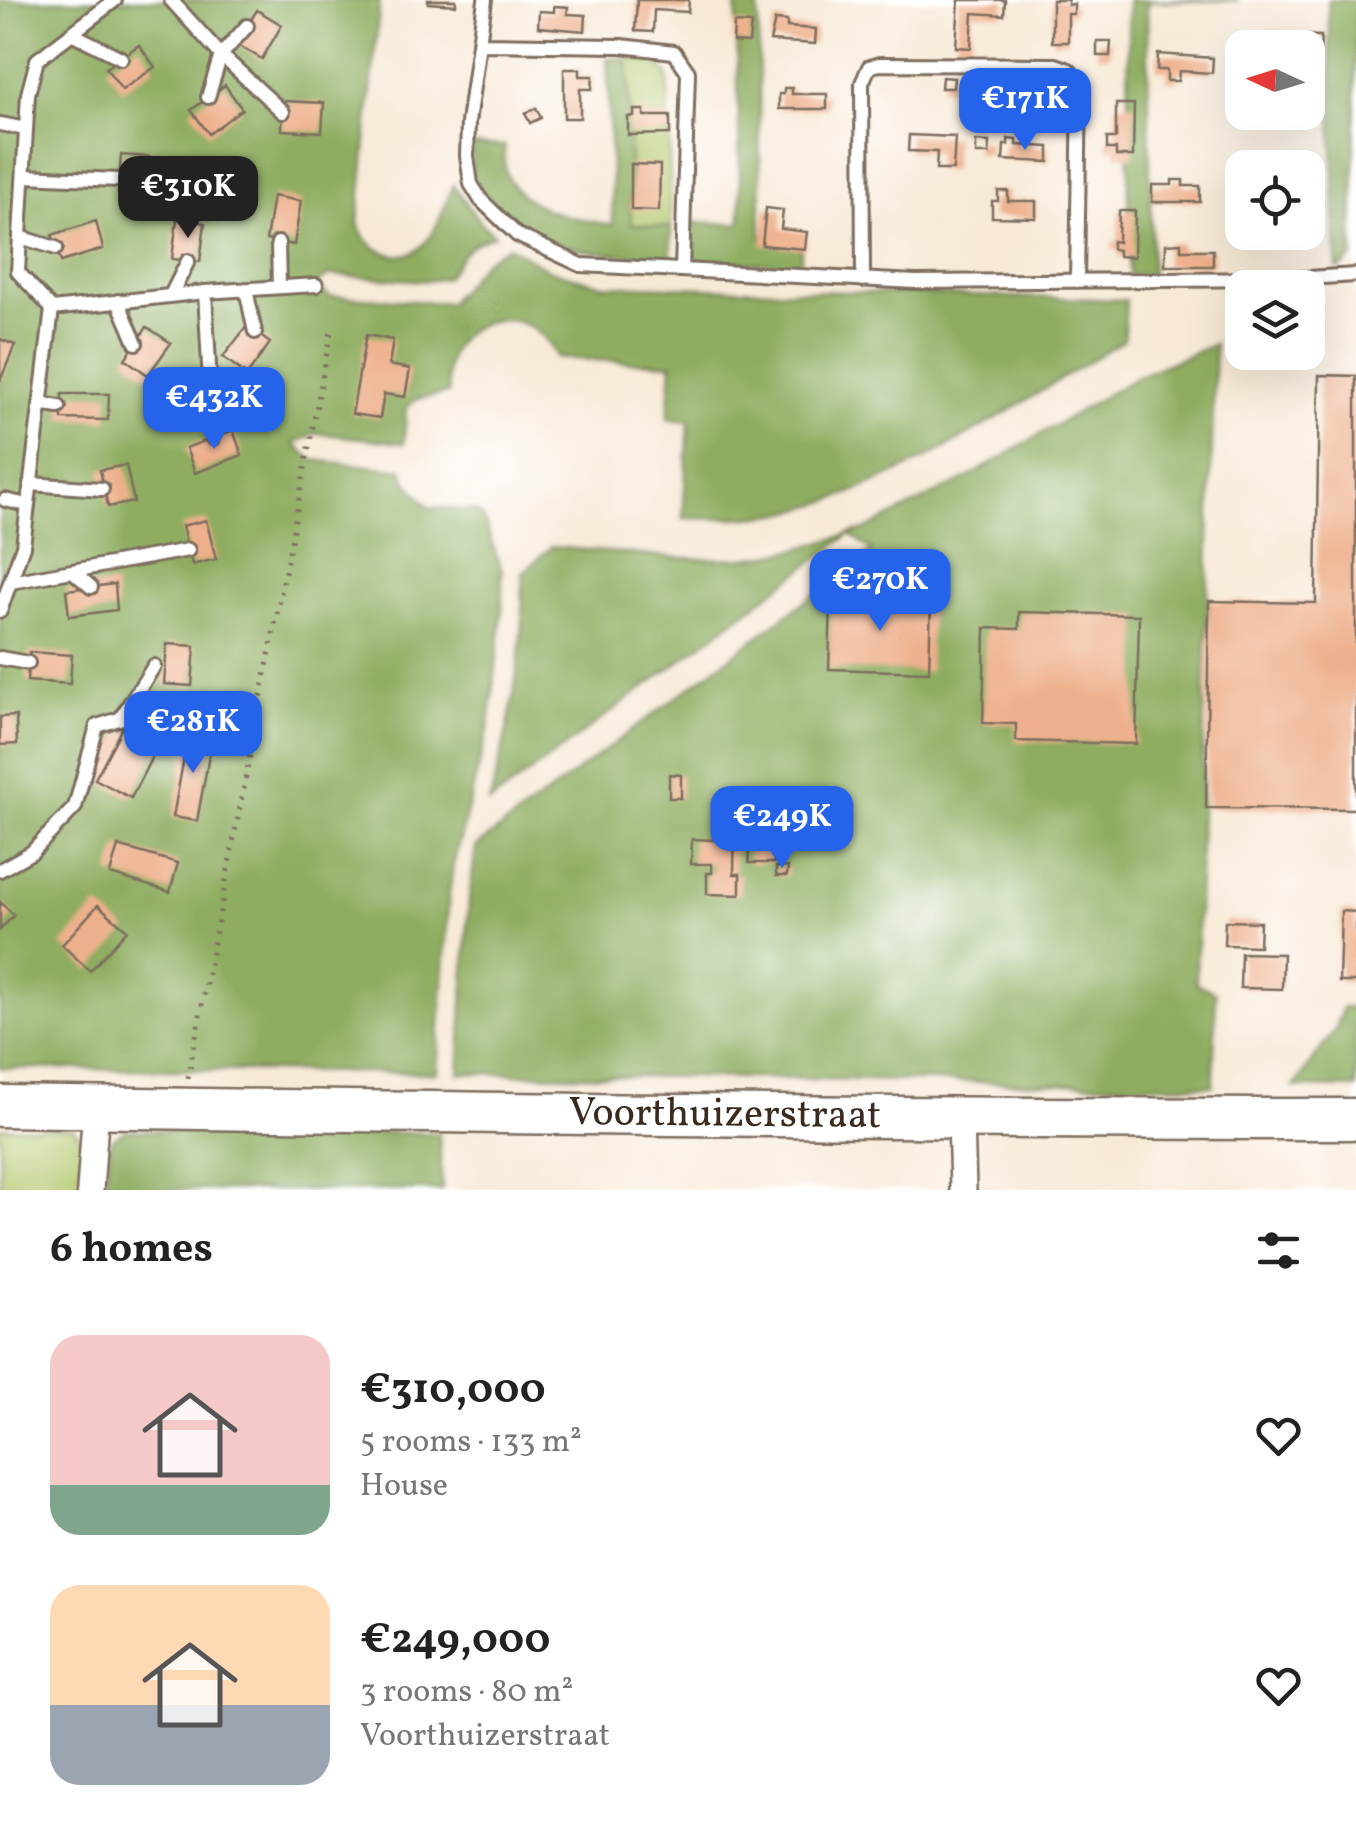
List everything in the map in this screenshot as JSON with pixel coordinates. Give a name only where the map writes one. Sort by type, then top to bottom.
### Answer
[{"type":"main road","name":"Voorthuizerstraat","points":[[0,1106],[962,1119],[1356,1119]]},
{"type":"street","points":[[90,1190],[96,1107]]},
{"type":"street","points":[[962,1119],[963,1190]]},
{"type":"lane","points":[[0,611],[8,573],[23,546],[52,309],[18,272],[28,94],[37,60],[115,0]]},
{"type":"lane","points":[[171,0],[221,55],[283,112]]},
{"type":"lane","points":[[485,0],[466,156],[471,184],[481,200],[526,241],[581,265],[863,280],[1076,281],[1356,275]]},
{"type":"lane","points":[[208,98],[221,55],[247,26]]},
{"type":"lane","points":[[71,33],[121,58]]},
{"type":"lane","points":[[479,44],[621,46],[674,52],[682,60],[688,72],[682,270]]},
{"type":"lane","points":[[863,280],[862,83],[868,68],[880,64],[1055,64],[1068,70],[1080,87],[1076,281]]},
{"type":"lane","points":[[0,124],[26,130]]},
{"type":"lane","points":[[24,176],[119,180]]},
{"type":"lane","points":[[20,237],[56,248]]},
{"type":"lane","points":[[278,242],[279,287]]},
{"type":"lane","points":[[171,296],[188,261]]},
{"type":"lane","points":[[0,272],[18,272]]},
{"type":"lane","points":[[52,309],[316,284]]},
{"type":"lane","points":[[246,289],[254,332]]},
{"type":"lane","points":[[206,292],[213,438]]},
{"type":"lane","points":[[118,301],[136,343]]},
{"type":"lane","points":[[40,404],[59,407]]},
{"type":"lane","points":[[30,484],[102,490]]},
{"type":"lane","points":[[5,500],[28,505]]},
{"type":"lane","points":[[8,573],[74,572],[188,550]]},
{"type":"lane","points":[[74,572],[91,587]]},
{"type":"lane","points":[[0,658],[28,663]]},
{"type":"lane","points":[[120,718],[154,666]]},
{"type":"lane","points":[[0,870],[32,852],[75,807],[97,726],[163,704]]},
{"type":"path","points":[[186,1111],[188,1080],[331,332]]},
{"type":"green space","points":[[0,0],[380,0],[360,229],[371,244],[384,252],[399,256],[411,253],[430,236],[453,185],[495,235],[470,247],[445,278],[427,281],[330,275],[316,284],[329,296],[449,303],[486,259],[509,246],[549,270],[603,285],[1126,300],[1124,340],[958,441],[869,485],[782,513],[683,518],[689,421],[668,419],[672,364],[557,358],[543,337],[526,325],[506,320],[486,322],[468,331],[455,346],[448,367],[449,393],[417,399],[406,408],[404,443],[316,433],[294,444],[313,460],[402,470],[407,482],[429,507],[475,511],[483,517],[502,571],[502,614],[489,726],[449,895],[437,1073],[0,1068]]},
{"type":"green space","points":[[736,0],[758,0],[761,237],[801,236],[801,265],[694,260],[694,222],[741,221]]},
{"type":"green space","points":[[1128,0],[1238,0],[1147,1],[1152,274],[1129,275]]},
{"type":"green space","points":[[1328,0],[1356,0],[1353,257],[1340,269],[1337,269]]},
{"type":"green space","points":[[607,58],[628,59],[631,224],[671,228],[671,258],[574,248],[529,233],[492,202],[474,176],[471,145],[505,146],[505,166],[511,183],[523,196],[557,213],[613,225]]},
{"type":"green space","points":[[628,59],[654,60],[668,75],[671,228],[631,225]]},
{"type":"green space","points":[[1215,344],[1196,983],[1216,993],[1213,1086],[459,1073],[469,899],[476,847],[872,551],[850,534],[489,803],[514,690],[522,574],[551,547],[672,557],[744,558],[789,551],[864,530],[967,478],[1138,376]]},
{"type":"green space","points":[[1342,1008],[1356,1008],[1356,1088],[1294,1087],[1336,1028]]},
{"type":"green space","points":[[0,1127],[73,1128],[83,1140],[79,1190],[0,1190]]},
{"type":"green space","points":[[126,1130],[439,1133],[442,1190],[131,1190],[105,1180],[111,1140]]},
{"type":"building","points":[[456,0],[456,5],[428,3]]},
{"type":"building","points":[[637,0],[689,0],[688,12],[654,10],[653,32],[635,31]]},
{"type":"building","points":[[959,0],[1005,0],[1004,15],[973,13],[971,48],[956,47]]},
{"type":"building","points":[[1052,0],[1074,4],[1074,14],[1068,14],[1068,42],[1052,42]]},
{"type":"building","points":[[554,6],[568,7],[567,14],[586,15],[585,31],[538,27],[539,11],[554,12]]},
{"type":"building","points":[[257,10],[282,25],[262,59],[236,44]]},
{"type":"building","points":[[775,20],[787,21],[787,27],[816,29],[815,44],[770,41]]},
{"type":"building","points":[[734,23],[751,24],[749,43],[733,42]]},
{"type":"building","points":[[1097,41],[1111,41],[1110,56],[1097,56]]},
{"type":"building","points":[[139,45],[155,67],[122,90],[106,68]]},
{"type":"building","points":[[1158,54],[1213,58],[1212,73],[1179,71],[1178,81],[1167,81],[1167,70],[1157,70]]},
{"type":"building","points":[[564,69],[580,69],[580,76],[593,76],[592,89],[580,89],[580,118],[564,118]]},
{"type":"building","points":[[967,75],[978,76],[978,86],[966,86]]},
{"type":"building","points":[[942,77],[954,78],[953,88],[941,88]]},
{"type":"building","points":[[225,85],[242,109],[209,134],[191,110]]},
{"type":"building","points":[[784,88],[792,88],[792,94],[827,94],[827,109],[779,109],[779,94],[784,94]]},
{"type":"building","points":[[283,101],[324,103],[322,132],[282,130]]},
{"type":"building","points":[[1116,104],[1134,104],[1133,156],[1116,156],[1116,149],[1107,149],[1107,138],[1116,138]]},
{"type":"building","points":[[536,108],[541,118],[530,123],[525,113]]},
{"type":"building","points":[[634,110],[644,110],[644,116],[670,116],[670,134],[628,135],[628,117],[634,116]]},
{"type":"building","points":[[909,135],[955,137],[953,170],[936,170],[937,152],[908,151]]},
{"type":"building","points":[[1008,139],[1017,140],[1017,145],[1049,147],[1049,162],[1003,160]]},
{"type":"building","points":[[976,141],[989,142],[989,154],[976,154]]},
{"type":"building","points":[[121,155],[149,157],[146,196],[118,194]]},
{"type":"building","points":[[631,164],[660,165],[659,211],[631,210]]},
{"type":"building","points":[[1172,180],[1183,180],[1183,186],[1200,186],[1200,202],[1152,202],[1152,185],[1172,185]]},
{"type":"building","points":[[998,191],[1008,191],[1008,201],[1036,201],[1036,218],[992,217],[992,201],[998,201]]},
{"type":"building","points":[[273,196],[301,201],[294,245],[266,240]]},
{"type":"building","points":[[766,208],[783,210],[781,229],[807,232],[805,249],[762,245]]},
{"type":"building","points":[[1119,211],[1135,211],[1134,257],[1118,256],[1118,250],[1112,249],[1112,241],[1118,242]]},
{"type":"building","points":[[177,219],[205,223],[200,262],[172,259]]},
{"type":"building","points":[[96,221],[103,249],[61,262],[52,235]]},
{"type":"building","points":[[1181,243],[1181,250],[1213,250],[1213,266],[1165,266],[1166,244]]},
{"type":"building","points":[[247,326],[270,343],[247,375],[223,357]]},
{"type":"building","points":[[147,327],[171,343],[148,375],[125,359]]},
{"type":"building","points":[[366,335],[393,340],[389,365],[410,369],[405,397],[384,394],[380,418],[352,414]]},
{"type":"building","points":[[0,339],[15,345],[0,381]]},
{"type":"building","points":[[1319,375],[1356,376],[1356,809],[1206,808],[1209,601],[1316,603]]},
{"type":"building","points":[[62,394],[109,394],[108,420],[62,419]]},
{"type":"building","points":[[233,430],[242,455],[195,473],[186,448]]},
{"type":"building","points":[[126,465],[134,502],[108,507],[100,470]]},
{"type":"building","points":[[206,520],[216,559],[192,565],[182,526]]},
{"type":"building","points":[[115,584],[117,610],[69,616],[66,590]]},
{"type":"building","points":[[831,597],[931,600],[929,672],[829,669]]},
{"type":"building","points":[[1019,612],[1139,615],[1136,744],[1016,741],[1016,724],[983,723],[985,628],[1019,629]]},
{"type":"building","points":[[167,644],[195,646],[192,686],[164,684]]},
{"type":"building","points":[[29,652],[72,655],[70,684],[27,681]]},
{"type":"building","points":[[16,716],[17,744],[0,745],[0,717]]},
{"type":"building","points":[[122,728],[157,747],[131,798],[95,779]]},
{"type":"building","points":[[189,730],[213,734],[197,821],[173,817]]},
{"type":"building","points":[[669,774],[681,775],[681,798],[669,798]]},
{"type":"building","points":[[714,814],[735,815],[734,874],[740,874],[740,895],[707,894],[707,873],[712,873],[712,864],[691,864],[692,839],[713,840]]},
{"type":"building","points":[[118,846],[178,863],[170,892],[110,874]]},
{"type":"building","points":[[749,846],[774,846],[774,863],[749,863]]},
{"type":"building","points":[[776,867],[788,867],[787,876],[776,876]]},
{"type":"building","points":[[0,902],[14,915],[0,930]]},
{"type":"building","points":[[98,905],[127,930],[90,971],[62,945]]},
{"type":"building","points":[[1341,911],[1356,912],[1356,982],[1339,982]]},
{"type":"building","points":[[1225,921],[1260,922],[1259,946],[1224,945]]},
{"type":"building","points":[[1241,953],[1283,954],[1282,989],[1240,988]]}]
